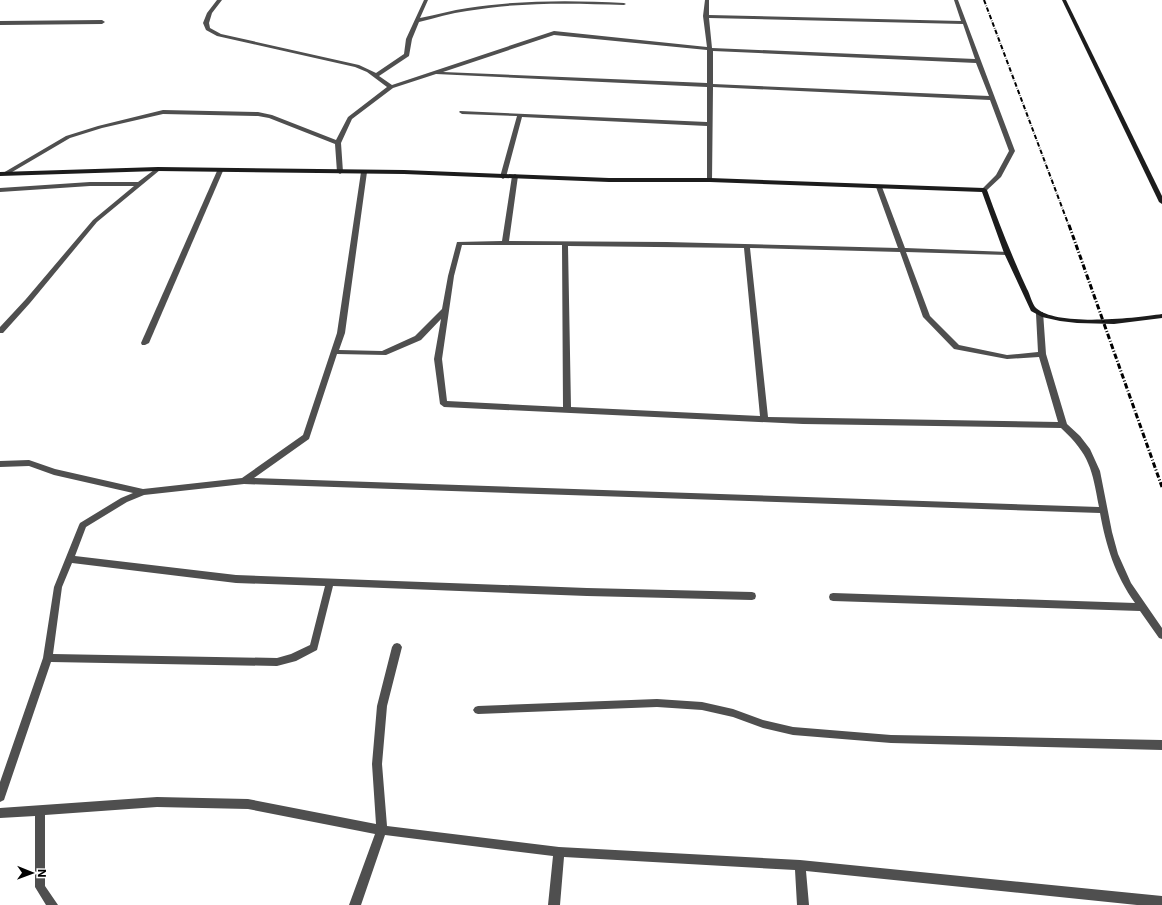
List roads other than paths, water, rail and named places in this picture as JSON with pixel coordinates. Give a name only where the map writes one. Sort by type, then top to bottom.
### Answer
[{"type":"street","points":[[220,0],[210,13],[206,23],[208,29],[219,35],[357,66],[369,71],[391,87]]},
{"type":"street","points":[[375,76],[407,56],[408,39],[426,0]]},
{"type":"street","points":[[706,0],[706,16],[710,49],[710,180]]},
{"type":"street","points":[[3,174],[158,169],[364,172],[609,180],[710,180],[984,190],[999,176],[1012,150],[956,0]]},
{"type":"street","points":[[1064,0],[1162,202]]},
{"type":"street","points":[[416,21],[466,9],[488,6],[570,1],[624,4]]},
{"type":"street","points":[[706,16],[965,24]]},
{"type":"street","points":[[0,23],[102,22]]},
{"type":"street","points":[[340,172],[338,143],[350,118],[391,87],[453,65],[554,33],[710,49],[979,61]]},
{"type":"street","points":[[434,73],[710,84],[993,98]]},
{"type":"street","points":[[3,174],[68,137],[100,127],[163,112],[258,114],[270,116],[338,143]]},
{"type":"street","points":[[462,112],[710,124]]},
{"type":"street","points":[[503,177],[520,115]]},
{"type":"street","points":[[0,331],[28,301],[95,221],[158,169]]},
{"type":"street","points":[[145,343],[220,171]]},
{"type":"street","points":[[244,480],[306,437],[336,352],[341,333],[364,172]]},
{"type":"street","points":[[505,244],[516,176]]},
{"type":"street","points":[[0,190],[90,184],[139,184]]},
{"type":"street","points":[[880,187],[901,249],[928,317],[957,347],[1007,357],[1042,354]]},
{"type":"street","points":[[984,190],[1007,252],[1032,309],[1040,314],[1054,319],[1103,322],[1162,316]]},
{"type":"street","points":[[1007,252],[747,246],[459,243],[451,276],[438,359],[444,404],[764,419],[1063,426]]},
{"type":"street","points":[[565,244],[567,410]]},
{"type":"street","points":[[747,246],[764,419]]},
{"type":"street","points":[[336,352],[382,353],[418,338],[446,309]]},
{"type":"street","points":[[1040,314],[1042,354],[1063,426],[1077,438],[1087,451],[1096,472],[1114,554],[1127,585],[1162,635]]},
{"type":"street","points":[[0,464],[29,463],[54,472],[142,492]]},
{"type":"street","points":[[0,797],[48,658],[58,587],[83,525],[124,500],[142,492],[244,480],[1104,510]]},
{"type":"street","points":[[69,559],[236,578],[587,592],[752,596]]},
{"type":"street","points":[[48,658],[277,662],[293,658],[314,647],[330,582]]},
{"type":"street","points":[[833,596],[1143,607]]},
{"type":"street","points":[[355,905],[382,830],[377,764],[382,706],[396,647]]},
{"type":"street","points":[[478,710],[657,703],[702,706],[733,713],[763,724],[793,731],[892,739],[1162,745]]},
{"type":"street","points":[[0,813],[157,802],[248,804],[382,830],[559,852],[800,864],[1162,902]]},
{"type":"street","points":[[40,810],[40,887],[52,905]]},
{"type":"street","points":[[554,905],[559,852]]},
{"type":"street","points":[[800,864],[803,905]]},
{"type":"railway","points":[[984,0],[1069,226]]},
{"type":"railway","points":[[1069,225],[1162,487]]}]
